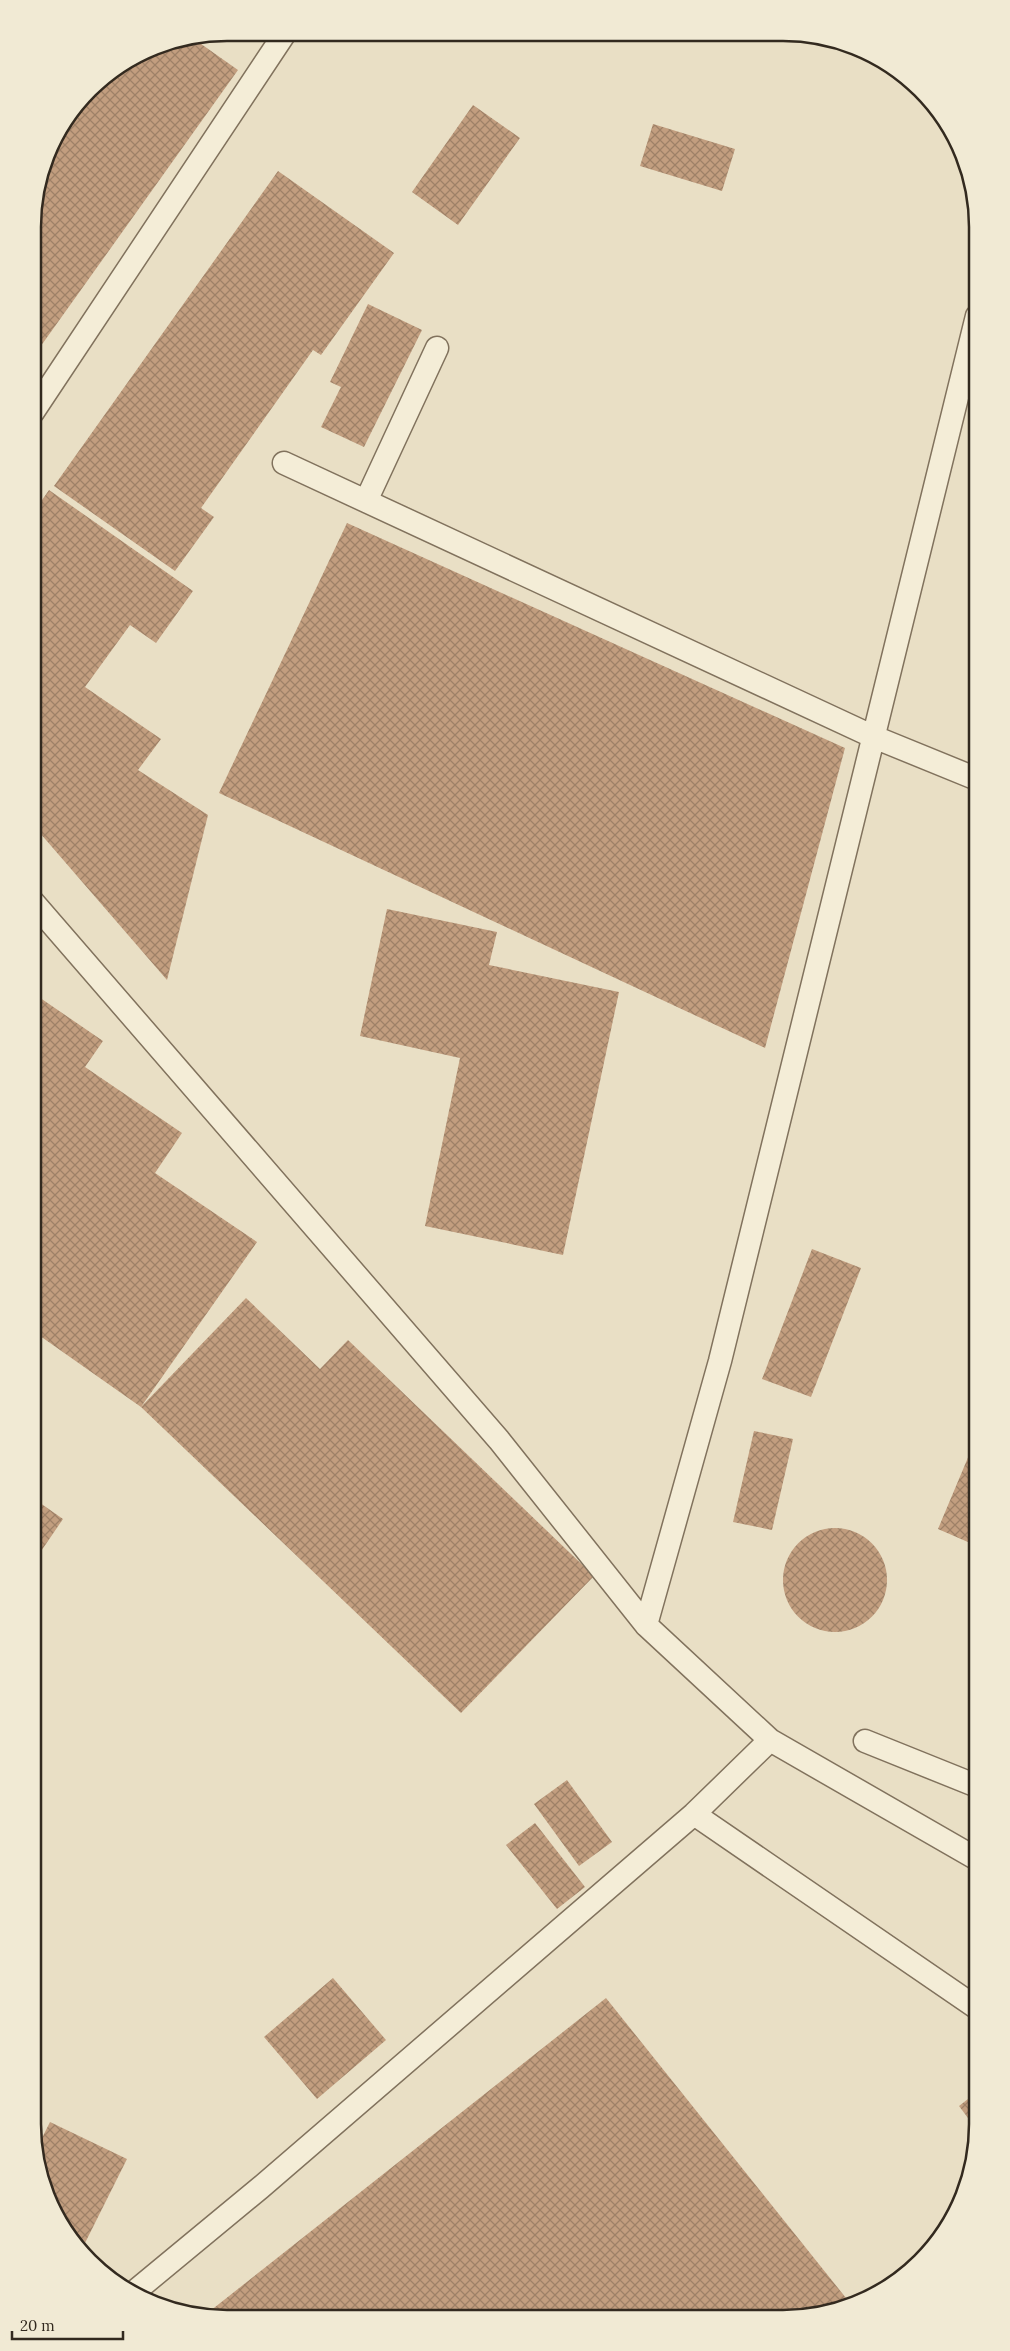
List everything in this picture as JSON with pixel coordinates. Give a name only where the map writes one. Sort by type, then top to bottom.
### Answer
[{"type":"lane","points":[[41,400],[280,41]]},
{"type":"lane","points":[[366,501],[437,348]]},
{"type":"lane","points":[[646,1625],[720,1361],[969,352]]},
{"type":"lane","points":[[284,463],[874,737],[969,776]]},
{"type":"lane","points":[[41,911],[499,1440],[646,1625],[770,1740],[969,1854]]},
{"type":"lane","points":[[139,2288],[260,2188],[694,1814],[770,1740]]},
{"type":"lane","points":[[865,1741],[969,1783]]},
{"type":"lane","points":[[694,1814],[969,2003]]},
{"type":"building","points":[[200,43],[238,70],[41,346],[41,227],[45,191],[51,167],[60,145],[87,104],[104,87],[134,66],[156,55],[191,45]]},
{"type":"building","points":[[473,105],[520,138],[458,225],[412,192]]},
{"type":"building","points":[[653,124],[735,149],[722,191],[640,166]]},
{"type":"building","points":[[278,171],[394,253],[321,355],[313,350],[201,508],[214,517],[175,571],[54,486]]},
{"type":"building","points":[[368,304],[422,330],[364,447],[321,427],[341,387],[330,382]]},
{"type":"building","points":[[49,490],[193,591],[156,643],[130,625],[85,687],[161,739],[138,770],[208,815],[167,980],[41,834],[41,502]]},
{"type":"building","points":[[347,523],[845,748],[765,1048],[219,793]]},
{"type":"building","points":[[387,909],[497,932],[489,965],[619,992],[563,1255],[425,1226],[460,1058],[360,1036]]},
{"type":"building","points":[[41,998],[103,1041],[85,1067],[182,1133],[155,1173],[257,1242],[141,1407],[41,1337]]},
{"type":"building","points":[[812,1249],[861,1268],[811,1397],[762,1379]]},
{"type":"building","points":[[246,1298],[320,1369],[348,1340],[594,1576],[461,1713],[141,1407]]},
{"type":"building","points":[[754,1431],[793,1439],[772,1530],[733,1522]]},
{"type":"building","points":[[969,1455],[969,1543],[938,1529]]},
{"type":"building","points":[[41,1504],[63,1519],[41,1551]]},
{"type":"building","points":[[835,1528],[855,1532],[872,1543],[883,1560],[887,1580],[883,1600],[872,1617],[855,1628],[835,1632],[815,1628],[798,1617],[787,1600],[783,1580],[787,1560],[798,1543],[815,1532]]},
{"type":"building","points":[[567,1780],[612,1842],[579,1866],[534,1804]]},
{"type":"building","points":[[535,1823],[585,1887],[557,1909],[506,1845]]},
{"type":"building","points":[[333,1978],[386,2040],[317,2099],[264,2037]]},
{"type":"building","points":[[606,1998],[847,2299],[819,2306],[783,2310],[213,2309]]},
{"type":"building","points":[[969,2098],[969,2119],[959,2106]]},
{"type":"building","points":[[50,2122],[127,2159],[85,2244],[66,2217],[55,2195],[45,2160],[42,2138]]}]
